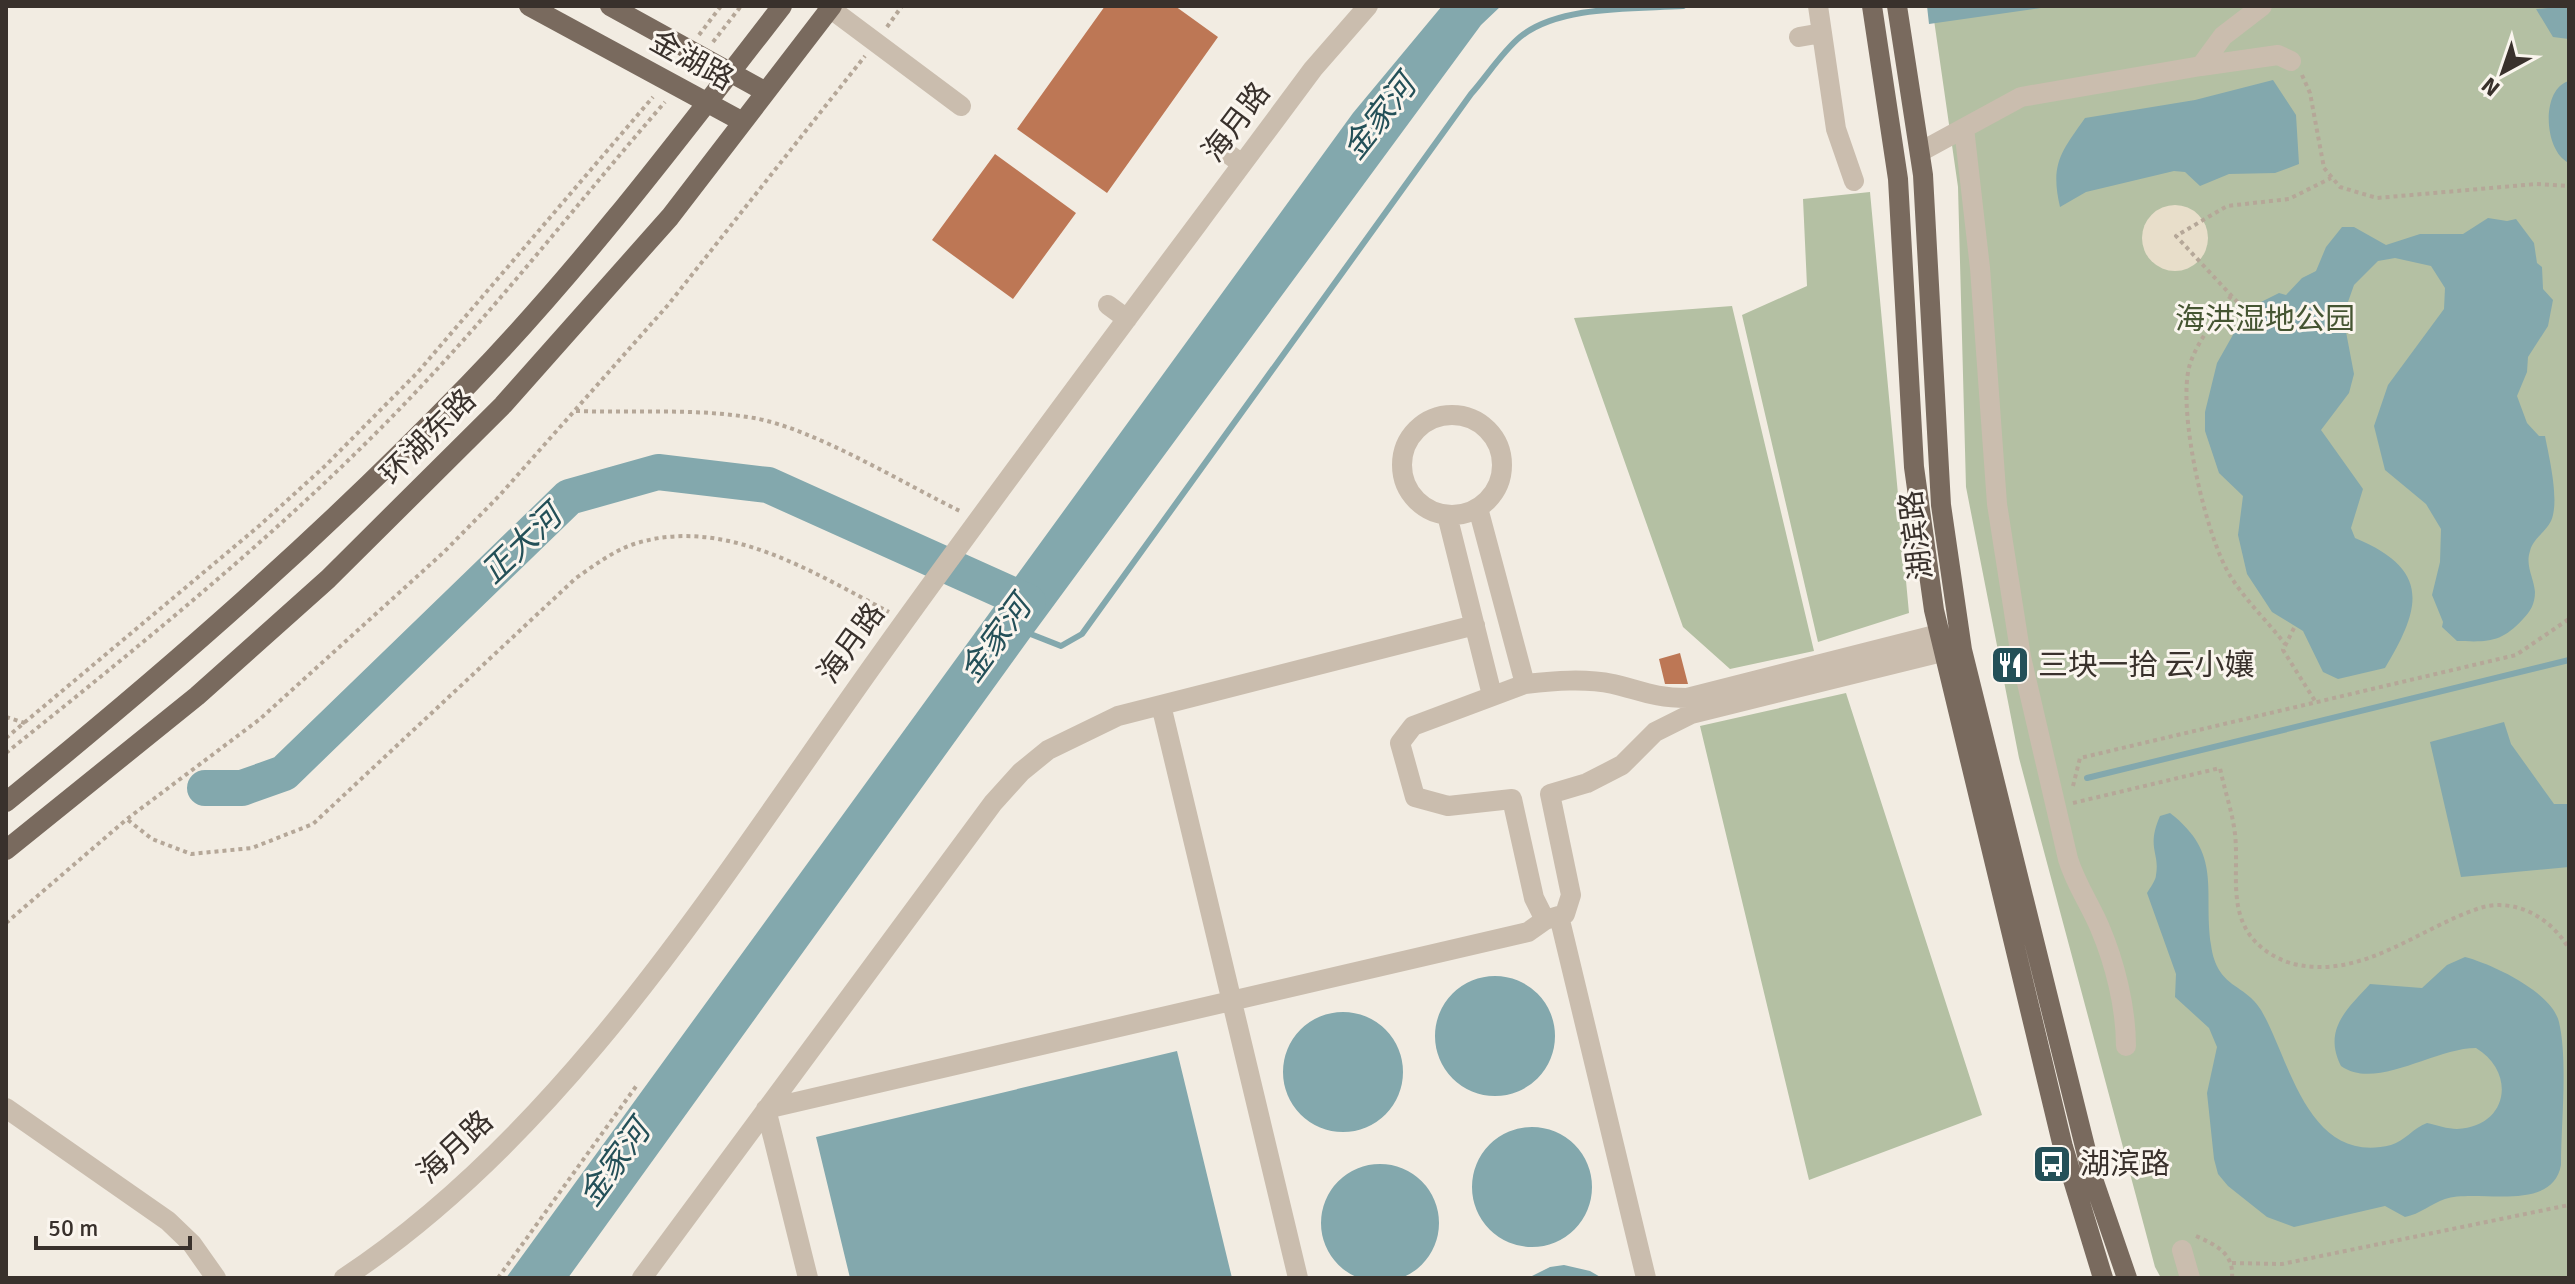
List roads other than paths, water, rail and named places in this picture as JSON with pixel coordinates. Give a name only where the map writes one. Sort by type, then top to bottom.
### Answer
[{"type":"main road","name":"金湖路","points":[[529,6],[743,122]]},
{"type":"main road","name":"金湖路","points":[[610,6],[766,92]]},
{"type":"main road","name":"环湖东路","points":[[6,802],[168,670],[297,555],[471,383],[633,198],[782,6]]},
{"type":"main road","name":"湖滨路","points":[[1872,6],[1898,179],[1914,467],[1940,643],[2063,1147],[2103,1278]]},
{"type":"main road","name":"湖滨路","points":[[1897,6],[1920,152],[1941,505],[1962,650],[2093,1179],[2127,1278]]},
{"type":"main road","name":"环湖东路","points":[[6,850],[197,696],[328,579],[503,405],[670,217],[830,7]]},
{"type":"street","name":"海月路","points":[[344,1278],[386,1249],[470,1178],[582,1060],[643,985],[905,620],[1127,319],[1313,69],[1368,6]]},
{"type":"street","points":[[1818,6],[1836,129],[1854,181]]},
{"type":"street","points":[[2201,66],[2223,36],[2262,6]]},
{"type":"street","points":[[830,7],[961,106]]},
{"type":"street","points":[[1799,37],[1822,30]]},
{"type":"street","points":[[1920,152],[2021,97],[2278,55],[2291,61]]},
{"type":"street","points":[[1964,128],[1971,217],[1980,268],[1997,504],[2021,657],[2064,805],[2076,886],[2100,927],[2108,949],[2126,1023],[2126,1046]]},
{"type":"street","points":[[1223,150],[1242,164]]},
{"type":"street","points":[[1108,305],[1127,319]]},
{"type":"street","points":[[1447,415],[1463,416],[1479,423],[1492,434],[1502,466],[1499,482],[1491,497],[1478,508],[1447,515],[1418,501],[1408,489],[1403,457],[1417,429],[1430,420],[1447,415]]},
{"type":"street","points":[[1478,508],[1525,684]]},
{"type":"street","points":[[1447,515],[1492,695]]},
{"type":"street","points":[[642,1278],[993,803],[1021,772],[1048,750],[1118,716],[1475,625]]},
{"type":"street","points":[[1940,643],[1691,714],[1655,732],[1622,765],[1587,783],[1550,794],[1448,806],[1415,797],[1400,743],[1413,726],[1525,684],[1565,680],[1597,683],[1653,698],[1687,698],[1940,643]]},
{"type":"street","points":[[1161,705],[1298,1278]]},
{"type":"street","points":[[766,1109],[1528,932],[1565,914],[1571,895],[1550,794]]},
{"type":"street","points":[[1512,799],[1534,898],[1552,918],[1646,1278]]},
{"type":"street","points":[[6,1108],[168,1221],[192,1244],[216,1278]]},
{"type":"street","points":[[766,1109],[808,1278]]},
{"type":"street","points":[[2184,1243],[2190,1278]]},
{"type":"water","name":"金家河","points":[[1442,6],[1501,6],[1481,25],[1029,639],[568,1278],[506,1278],[1353,113]]},
{"type":"water","points":[[1927,6],[2055,6],[1929,24]]},
{"type":"water","points":[[2569,6],[2569,39],[2553,37],[2536,9]]},
{"type":"water","points":[[2273,80],[2296,115],[2299,164],[2275,173],[2229,174],[2200,186],[2185,172],[2174,171],[2086,192],[2060,207],[2057,169],[2064,150],[2085,118],[2195,100]]},
{"type":"water","points":[[2569,81],[2569,163],[2554,147],[2549,121],[2553,96],[2560,86]]},
{"type":"water","points":[[2488,218],[2516,219],[2534,243],[2537,263],[2542,267],[2543,289],[2553,300],[2548,326],[2528,357],[2527,372],[2517,396],[2527,423],[2539,436],[2545,436],[2554,491],[2551,521],[2534,542],[2529,556],[2535,592],[2533,604],[2528,614],[2501,637],[2457,641],[2442,627],[2443,622],[2432,595],[2440,562],[2441,529],[2426,504],[2385,470],[2374,426],[2388,385],[2444,309],[2445,288],[2431,266],[2395,258],[2378,261],[2354,285],[2343,316],[2354,374],[2349,393],[2321,430],[2363,489],[2351,528],[2355,538],[2379,550],[2407,576],[2412,591],[2412,607],[2398,646],[2385,668],[2338,679],[2323,672],[2303,631],[2272,612],[2247,574],[2238,535],[2243,496],[2219,473],[2205,431],[2205,412],[2217,363],[2234,333],[2259,303],[2279,293],[2286,295],[2302,278],[2316,271],[2326,247],[2342,227],[2354,227],[2386,245],[2420,234],[2463,234]]},
{"type":"water","points":[[2504,722],[2511,744],[2554,804],[2569,804],[2569,867],[2461,877],[2430,742]]},
{"type":"water","points":[[2170,813],[2187,828],[2204,858],[2211,945],[2219,970],[2255,1001],[2305,1104],[2339,1140],[2362,1147],[2391,1145],[2427,1123],[2453,1129],[2474,1126],[2487,1119],[2501,1097],[2498,1071],[2476,1048],[2371,1074],[2341,1066],[2336,1053],[2336,1031],[2346,1012],[2370,984],[2422,988],[2447,965],[2465,957],[2520,981],[2545,1000],[2559,1022],[2563,1055],[2561,1165],[2555,1180],[2529,1194],[2445,1199],[2405,1217],[2385,1206],[2294,1227],[2267,1217],[2228,1186],[2218,1174],[2214,1159],[2207,1093],[2217,1047],[2209,1028],[2175,997],[2176,974],[2147,893],[2156,877],[2156,827],[2160,816]]},
{"type":"water","points":[[1495,976],[1518,981],[1537,994],[1550,1013],[1555,1036],[1550,1059],[1537,1078],[1518,1091],[1495,1096],[1472,1091],[1453,1078],[1440,1059],[1435,1036],[1440,1013],[1453,994],[1472,981]]},
{"type":"water","points":[[1343,1012],[1366,1017],[1385,1030],[1398,1049],[1403,1072],[1398,1095],[1385,1114],[1366,1127],[1343,1132],[1320,1127],[1301,1114],[1288,1095],[1283,1072],[1288,1049],[1301,1030],[1320,1017]]},
{"type":"water","points":[[1177,1051],[1232,1278],[850,1278],[816,1137]]},
{"type":"water","points":[[1532,1127],[1555,1132],[1574,1145],[1587,1164],[1592,1187],[1587,1210],[1574,1229],[1555,1242],[1532,1247],[1509,1242],[1490,1229],[1477,1210],[1472,1187],[1477,1164],[1490,1145],[1509,1132]]},
{"type":"water","points":[[1380,1164],[1403,1168],[1422,1181],[1435,1200],[1439,1223],[1435,1246],[1422,1265],[1403,1278],[1380,1282],[1357,1278],[1338,1265],[1325,1246],[1321,1223],[1325,1200],[1338,1181],[1357,1168]]},
{"type":"water","points":[[1564,1265],[1590,1271],[1602,1278],[1528,1278],[1550,1267]]},
{"type":"waterway","name":"金家河","points":[[1028,633],[1061,646],[1082,634],[1471,94],[1513,43],[1536,27],[1576,14],[1683,6]]},
{"type":"waterway","name":"正大河","points":[[205,788],[242,788],[284,773],[569,497],[658,472],[768,485],[1028,602]]},
{"type":"waterway","points":[[2087,778],[2569,660]]},
{"type":"place","name":"三块一拾 云小孃","points":[[2010,665]]},
{"type":"place","name":"湖滨路","points":[[2052,1164]]},
{"type":"park label","name":"海洪湿地公园","points":[[2265,319]]}]
